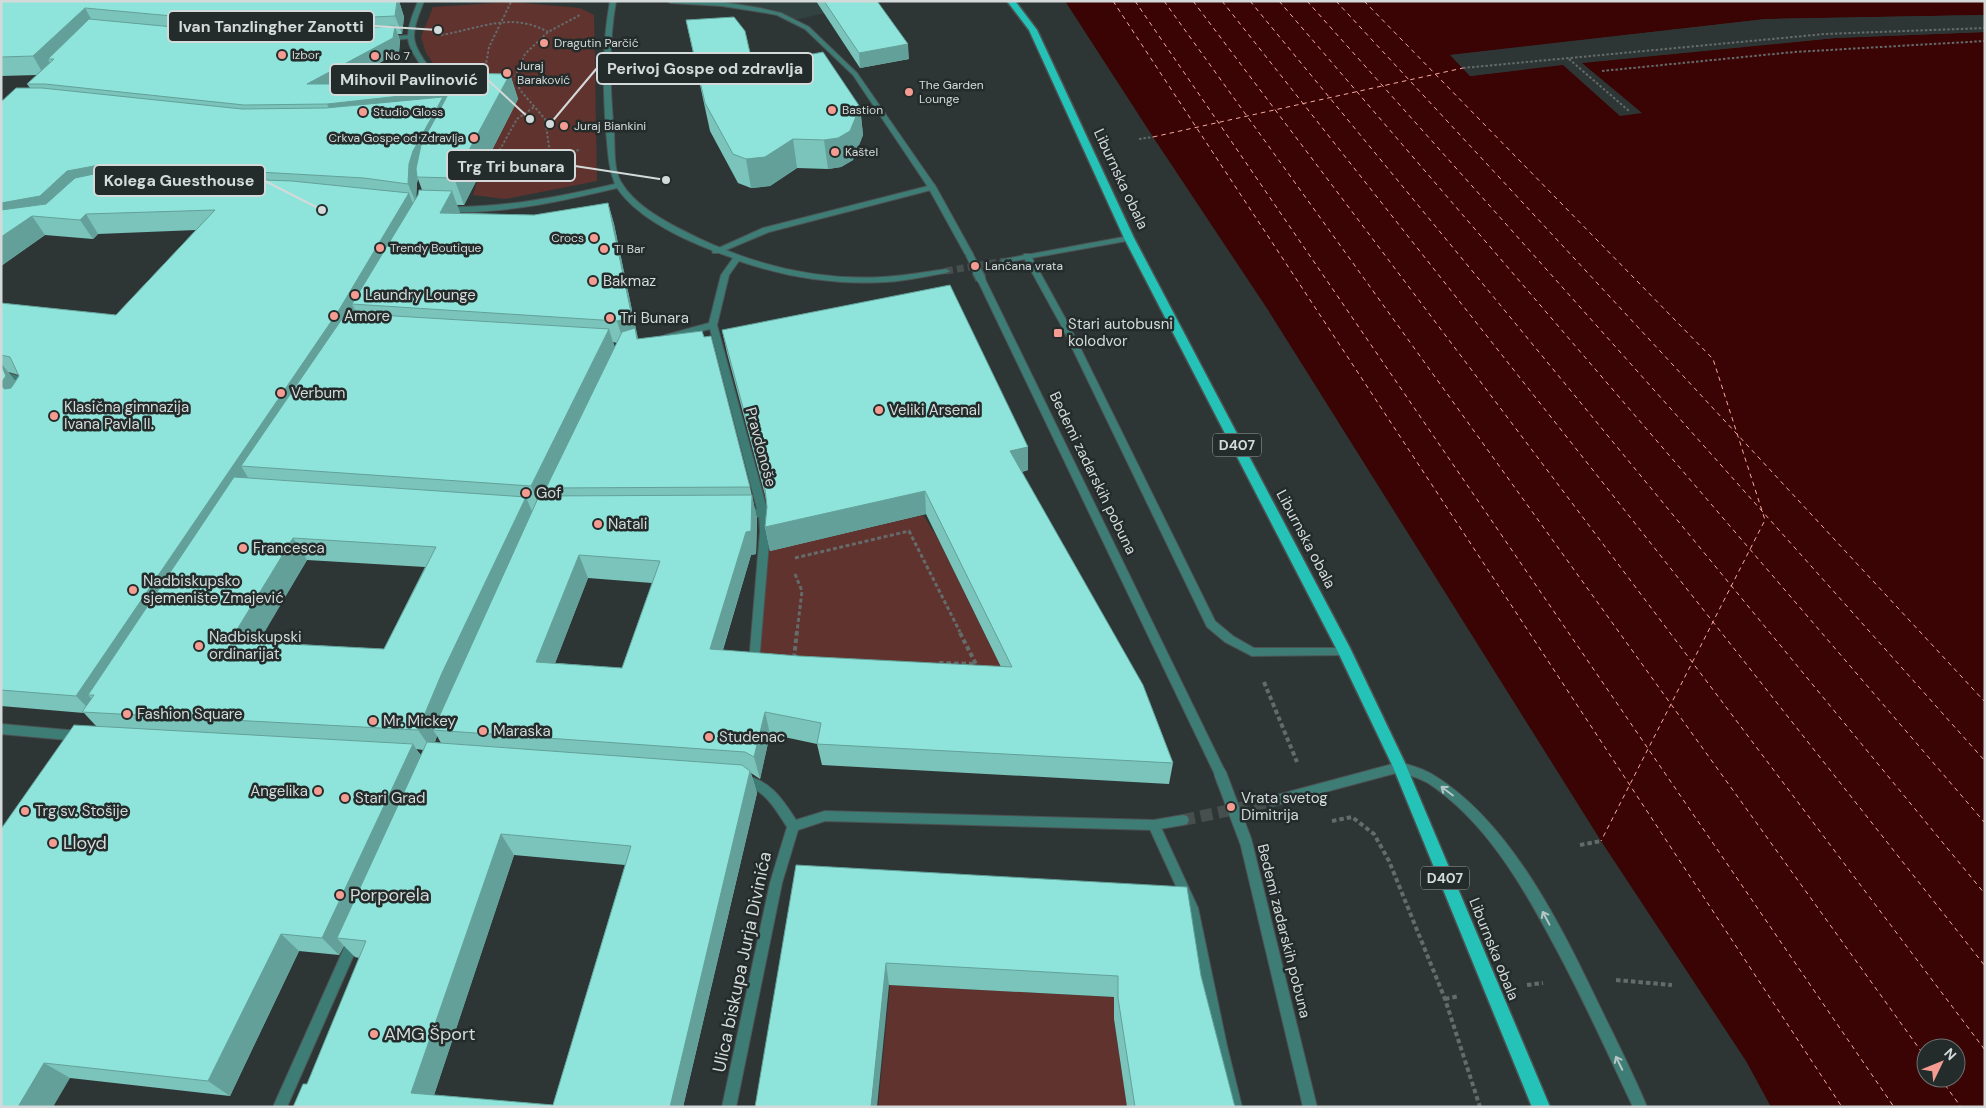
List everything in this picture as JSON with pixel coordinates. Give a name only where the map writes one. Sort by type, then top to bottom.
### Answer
[{"type":"main road","name":"Liburnska obala","points":[[1011,1],[1036,36],[1129,238],[1345,652],[1400,768],[1541,1107]]},
{"type":"street","points":[[421,1],[411,37],[413,45],[453,100]]},
{"type":"street","points":[[613,1],[609,21],[606,93],[612,165],[620,185],[629,198],[660,221],[716,251],[801,275],[836,279],[876,280],[946,271]]},
{"type":"street","name":"Bedemi zadarskih pobuna","points":[[670,1],[722,4],[760,10],[779,14],[807,28],[854,74],[932,188],[969,254],[1220,773],[1246,842],[1310,1107]]},
{"type":"street","points":[[382,39],[411,37]]},
{"type":"street","points":[[433,208],[493,210],[526,206],[620,185]]},
{"type":"street","points":[[716,251],[766,230],[932,188]]},
{"type":"street","points":[[1004,261],[1129,238]]},
{"type":"street","points":[[1027,256],[1066,327],[1211,624],[1229,639],[1252,652],[1345,652]]},
{"type":"street","name":"Pravdonoše","points":[[737,258],[725,276],[714,325],[763,513],[765,531],[755,651]]},
{"type":"street","points":[[660,339],[714,325]]},
{"type":"street","points":[[1,375],[21,379],[29,396]]},
{"type":"street","points":[[733,513],[763,513]]},
{"type":"street","points":[[1,729],[88,738]]},
{"type":"street","points":[[1273,801],[1400,768],[1430,779],[1461,802],[1486,828],[1530,888],[1578,977],[1640,1107]]},
{"type":"street","points":[[732,779],[751,780],[774,798],[793,826],[825,816],[1154,825],[1183,820]]},
{"type":"street","points":[[1154,825],[1192,908],[1220,1046],[1235,1107]]},
{"type":"street","name":"Ulica biskupa Jurja Divinića","points":[[729,1107],[776,883],[793,826]]},
{"type":"street","points":[[280,1107],[360,927]]},
{"type":"path","points":[[484,83],[483,66],[493,34],[511,2]]},
{"type":"path","points":[[572,196],[562,188],[550,153],[545,119],[520,90],[515,77],[525,54],[548,32],[586,11]]},
{"type":"path","points":[[411,37],[451,34],[500,22],[517,21],[538,24],[548,32]]},
{"type":"path","points":[[1463,68],[1825,34],[1985,28]]},
{"type":"path","points":[[1602,71],[1794,52],[1985,41]]},
{"type":"path","points":[[1569,59],[1629,112]]},
{"type":"path","points":[[511,90],[520,90]]},
{"type":"path","points":[[462,210],[495,161],[517,119],[534,107]]},
{"type":"path","points":[[1139,139],[1153,137]]},
{"type":"path","points":[[495,161],[611,146]]},
{"type":"path","points":[[789,560],[909,531],[976,664],[938,663]]},
{"type":"path","points":[[1252,652],[1309,792],[1324,822],[1352,817],[1374,834],[1389,860],[1445,999],[1480,1107]]},
{"type":"path","points":[[792,661],[802,662]]},
{"type":"path","points":[[1580,845],[1600,841]]},
{"type":"shaded area","points":[[670,1],[880,1],[794,20],[760,10]]},
{"type":"shaded area","points":[[1065,1],[1985,1],[1985,15],[1766,19],[1451,55],[1470,76],[1563,65],[1620,116],[1642,113],[1582,63],[1835,38],[1985,32],[1985,1107],[1771,1107],[1746,1061],[1601,841],[1268,310]]},
{"type":"shaded area","points":[[511,2],[580,8],[594,15],[597,181],[506,199],[473,195],[479,176],[457,79],[437,69],[426,53],[421,37],[433,7]]},
{"type":"shaded area","points":[[923,515],[937,537],[995,655],[1047,678],[804,678],[755,651],[764,548],[799,544]]},
{"type":"shaded area","points":[[890,985],[1114,997],[1114,1019],[1127,1107],[878,1107]]},
{"type":"pier","points":[[1985,15],[1985,18],[1766,22],[1455,57],[1471,73],[1563,62],[1567,64],[1470,76],[1450,55],[1766,19]]},
{"type":"pier","points":[[1985,30],[1985,32],[1835,38],[1579,63],[1581,60],[1834,36]]},
{"type":"building","points":[[1,1],[397,1],[395,16],[327,19],[183,17],[85,8],[33,56],[1,57]]},
{"type":"building","points":[[824,1],[877,1],[908,44],[859,53]]},
{"type":"building","points":[[734,17],[745,31],[754,70],[771,62],[823,52],[860,107],[850,131],[838,138],[824,140],[793,139],[765,157],[746,159],[733,154],[705,103],[686,20]]},
{"type":"building","points":[[89,19],[184,28],[329,30],[395,26],[393,38],[307,84],[442,84],[446,91],[327,104],[244,105],[45,84],[27,84],[54,59],[48,59]]},
{"type":"building","points":[[448,73],[510,74],[454,178],[417,177],[416,169],[421,145],[453,85]]},
{"type":"building","points":[[16,88],[42,88],[242,109],[326,108],[443,97],[413,151],[409,164],[408,184],[364,178],[241,171],[94,166],[67,171],[40,196],[1,203],[1,102]]},
{"type":"building","points":[[94,174],[292,181],[409,193],[339,310],[76,696],[1,690],[1,386],[5,389],[11,388],[19,376],[10,357],[1,355],[1,303],[116,315],[215,210],[86,214],[80,220],[32,216],[1,237],[1,210],[46,204],[75,178]]},
{"type":"building","points":[[419,190],[452,191],[440,213],[534,215],[608,203],[632,317],[617,321],[352,304],[418,195]]},
{"type":"building","points":[[950,285],[1028,447],[1010,451],[1143,685],[1173,763],[817,744],[821,723],[765,712],[754,757],[745,752],[433,730],[539,496],[752,495],[751,531],[746,532],[710,649],[799,656],[1012,667],[925,491],[765,527],[767,507],[765,489],[722,330]],"holes":[[[579,555],[660,561],[622,668],[536,662]]]},
{"type":"building","points":[[346,313],[609,329],[531,486],[241,466]]},
{"type":"building","points":[[635,328],[637,339],[702,331],[704,337],[711,336],[750,487],[546,488],[622,332]]},
{"type":"building","points":[[1,364],[6,376],[1,383]]},
{"type":"building","points":[[234,477],[526,497],[442,673],[418,730],[82,712],[94,695],[88,695]],"holes":[[[293,538],[436,547],[384,649],[230,641]]]},
{"type":"building","points":[[74,725],[413,744],[322,938],[281,934],[208,1081],[44,1063],[18,1107],[1,1107],[1,829]]},
{"type":"building","points":[[427,742],[742,765],[750,771],[670,1107],[293,1107],[303,1084],[307,1084],[366,941],[337,938]],"holes":[[[501,834],[631,846],[553,1105],[411,1093]]]},
{"type":"building","points":[[796,865],[1187,887],[1201,976],[1235,1107],[1135,1107],[1118,998],[1118,976],[886,963],[871,1107],[755,1107]]},
{"type":"ferry route","points":[[1113,1],[1196,127]]},
{"type":"ferry route","points":[[1135,1],[1218,122]]},
{"type":"ferry route","points":[[1164,1],[1247,116]]},
{"type":"ferry route","points":[[1193,1],[1275,110]]},
{"type":"ferry route","points":[[1222,1],[1303,104]]},
{"type":"ferry route","points":[[1250,1],[1330,98]]},
{"type":"ferry route","points":[[1279,1],[1357,92]]},
{"type":"ferry route","points":[[1307,1],[1383,86]]},
{"type":"ferry route","points":[[1336,1],[1409,80]]},
{"type":"ferry route","points":[[1364,1],[1435,74]]},
{"type":"ferry route","points":[[1435,74],[1463,68]]},
{"type":"ferry route","points":[[1409,80],[1435,74]]},
{"type":"ferry route","points":[[1435,74],[1713,359],[1737,435]]},
{"type":"ferry route","points":[[1383,86],[1409,80]]},
{"type":"ferry route","points":[[1409,80],[1737,435]]},
{"type":"ferry route","points":[[1357,92],[1383,86]]},
{"type":"ferry route","points":[[1383,86],[1762,511]]},
{"type":"ferry route","points":[[1330,98],[1357,92]]},
{"type":"ferry route","points":[[1357,92],[1750,549]]},
{"type":"ferry route","points":[[1303,104],[1330,98]]},
{"type":"ferry route","points":[[1330,98],[1731,586]]},
{"type":"ferry route","points":[[1275,110],[1303,104]]},
{"type":"ferry route","points":[[1303,104],[1713,622]]},
{"type":"ferry route","points":[[1247,116],[1275,110]]},
{"type":"ferry route","points":[[1275,110],[1692,662]]},
{"type":"ferry route","points":[[1218,122],[1247,116]]},
{"type":"ferry route","points":[[1247,116],[1671,704]]},
{"type":"ferry route","points":[[1196,127],[1218,122]]},
{"type":"ferry route","points":[[1218,122],[1648,749]]},
{"type":"ferry route","points":[[1153,137],[1196,127]]},
{"type":"ferry route","points":[[1196,127],[1630,785]]},
{"type":"ferry route","points":[[1737,435],[1985,702]]},
{"type":"ferry route","points":[[1737,435],[1762,511]]},
{"type":"ferry route","points":[[1750,549],[1765,520],[1762,511]]},
{"type":"ferry route","points":[[1762,511],[1985,761]]},
{"type":"ferry route","points":[[1731,586],[1750,549]]},
{"type":"ferry route","points":[[1750,549],[1985,823]]},
{"type":"ferry route","points":[[1713,622],[1731,586]]},
{"type":"ferry route","points":[[1731,586],[1985,894]]},
{"type":"ferry route","points":[[1692,662],[1713,622]]},
{"type":"ferry route","points":[[1713,622],[1985,966]]},
{"type":"ferry route","points":[[1671,704],[1692,662]]},
{"type":"ferry route","points":[[1692,662],[1985,1050]]},
{"type":"ferry route","points":[[1648,749],[1671,704]]},
{"type":"ferry route","points":[[1671,704],[1916,1044]]},
{"type":"ferry route","points":[[1630,785],[1648,749]]},
{"type":"ferry route","points":[[1648,749],[1894,1107]]},
{"type":"ferry route","points":[[1601,841],[1630,785]]},
{"type":"ferry route","points":[[1630,785],[1842,1107]]},
{"type":"ferry route","points":[[1947,1088],[1961,1107]]},
{"type":"tunnel","points":[[946,271],[1004,261]]},
{"type":"tunnel","points":[[1183,820],[1273,801]]},
{"type":"place","name":"Ivan Tanzlingher Zanotti","points":[[438,30]]},
{"type":"place","name":"Dragutin Parčić","points":[[544,43]]},
{"type":"place","name":"Izbor","points":[[282,55]]},
{"type":"place","name":"No 7","points":[[375,56]]},
{"type":"place","name":"Juraj Baraković","points":[[507,73]]},
{"type":"place","name":"The Garden Lounge","points":[[909,92]]},
{"type":"place","name":"Bastion","points":[[832,110]]},
{"type":"place","name":"Studio Gloss","points":[[363,112]]},
{"type":"place","name":"Mihovil Pavlinović","points":[[530,119]]},
{"type":"place","name":"Perivoj Gospe od zdravlja","points":[[550,124]]},
{"type":"place","name":"Juraj Biankini","points":[[564,126]]},
{"type":"place","name":"Crkva Gospe od Zdravlja","points":[[474,138]]},
{"type":"place","name":"Kaštel","points":[[835,152]]},
{"type":"place","name":"Trg Tri bunara","points":[[666,180]]},
{"type":"place","name":"Kolega Guesthouse","points":[[322,210]]},
{"type":"place","name":"Crocs","points":[[594,238]]},
{"type":"place","name":"Trendy Boutique","points":[[380,248]]},
{"type":"place","name":"TI Bar","points":[[604,249]]},
{"type":"place","name":"Lančana vrata","points":[[975,266]]},
{"type":"place","name":"Bakmaz","points":[[593,281]]},
{"type":"place","name":"Laundry Lounge","points":[[355,295]]},
{"type":"place","name":"Amore","points":[[334,316]]},
{"type":"place","name":"Tri Bunara","points":[[610,318]]},
{"type":"place","name":"Stari autobusni kolodvor","points":[[1058,333]]},
{"type":"place","name":"Verbum","points":[[281,393]]},
{"type":"place","name":"Veliki Arsenal","points":[[879,410]]},
{"type":"place","name":"Klasična gimnazija Ivana Pavla II.","points":[[54,416]]},
{"type":"place","name":"Gof","points":[[526,493]]},
{"type":"place","name":"Natali","points":[[598,524]]},
{"type":"place","name":"Francesca","points":[[243,548]]},
{"type":"place","name":"Nadbiskupsko sjemenište Zmajević","points":[[133,590]]},
{"type":"place","name":"Nadbiskupski ordinarijat","points":[[199,646]]},
{"type":"place","name":"Fashion Square","points":[[127,714]]},
{"type":"place","name":"Mr. Mickey","points":[[373,721]]},
{"type":"place","name":"Maraska","points":[[483,731]]},
{"type":"place","name":"Studenac","points":[[709,737]]},
{"type":"place","name":"Angelika","points":[[318,791]]},
{"type":"place","name":"Stari Grad","points":[[345,798]]},
{"type":"place","name":"Vrata svetog Dimitrija","points":[[1231,807]]},
{"type":"place","name":"Trg sv. Stošije","points":[[25,811]]},
{"type":"place","name":"Lloyd","points":[[53,843]]},
{"type":"place","name":"Porporela","points":[[340,895]]},
{"type":"place","name":"AMG Šport","points":[[374,1034]]}]
